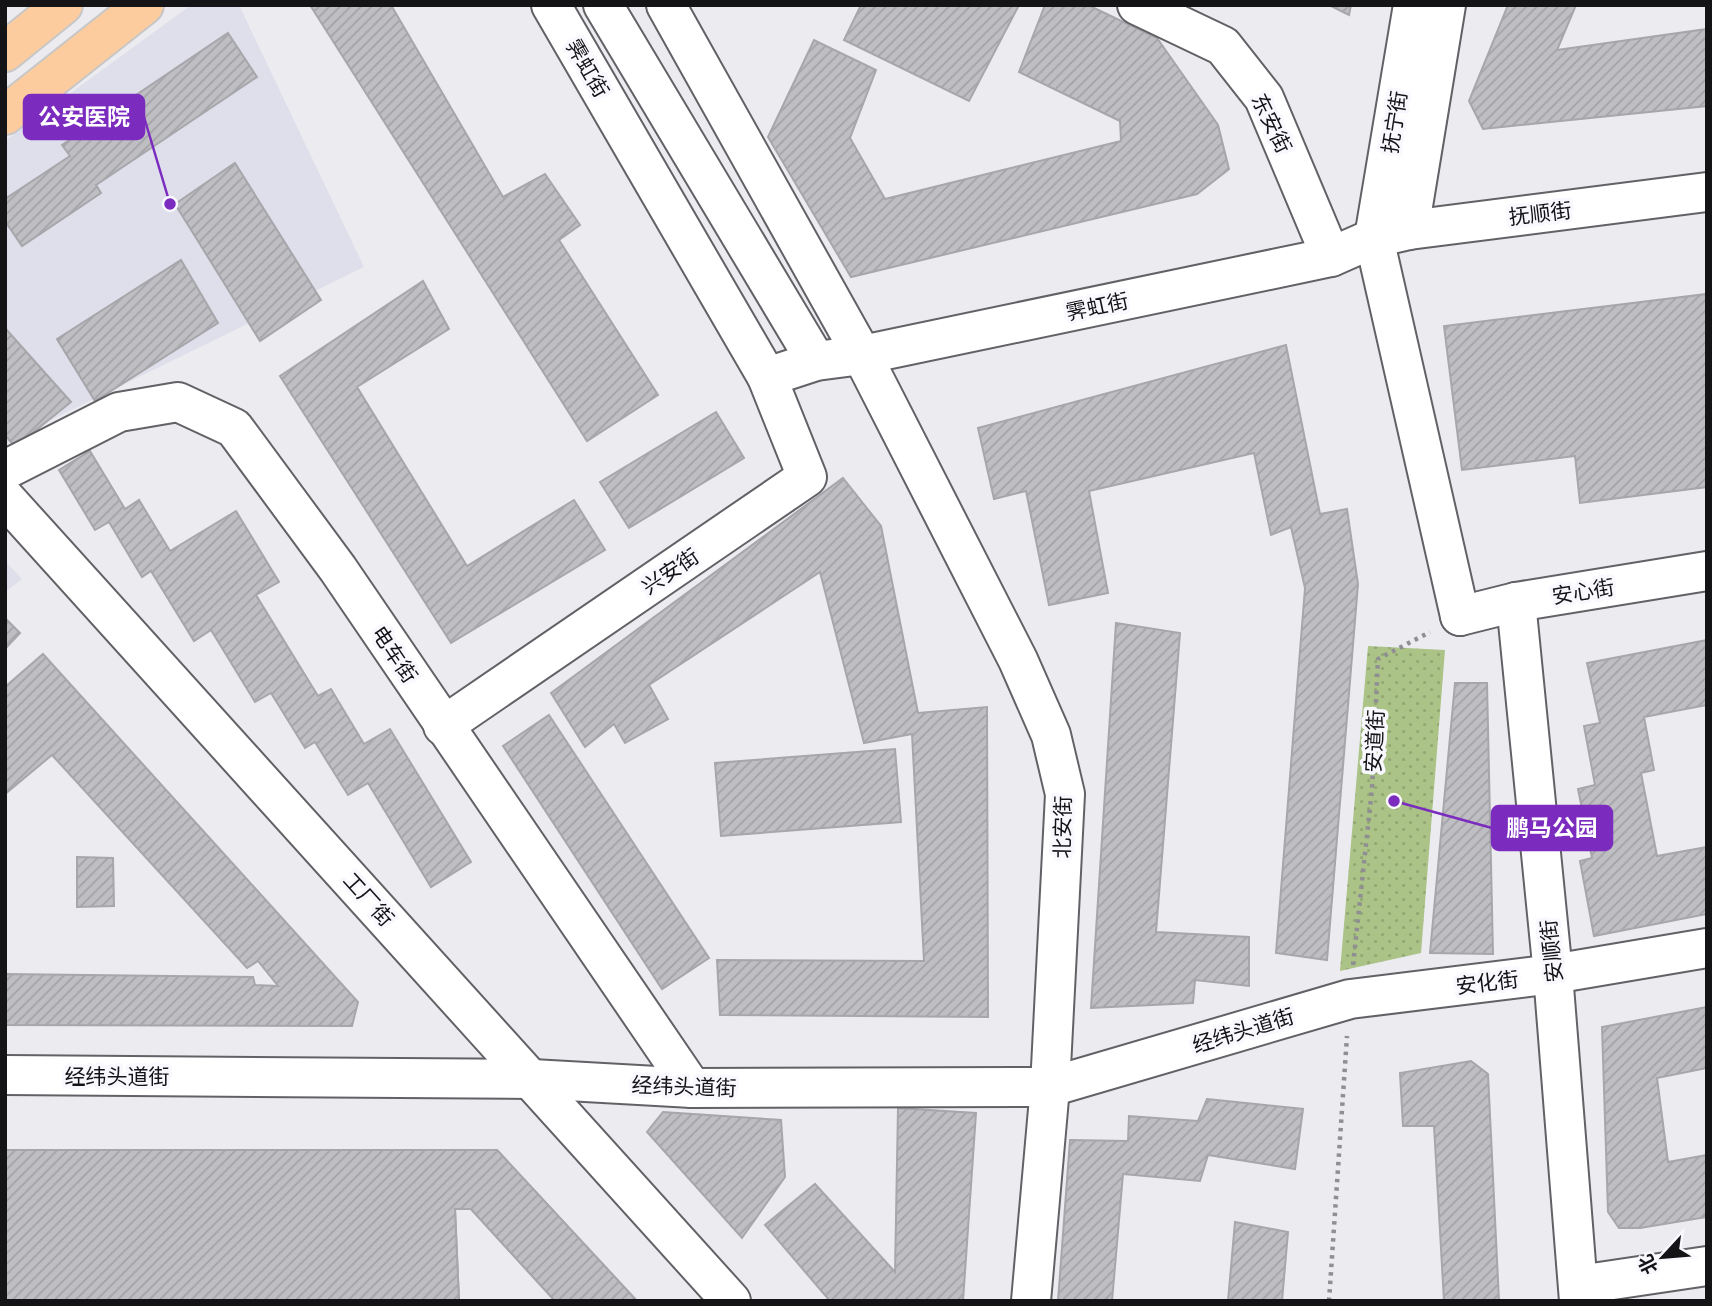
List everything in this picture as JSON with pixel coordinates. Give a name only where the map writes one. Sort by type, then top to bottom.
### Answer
[{"type":"main road","points":[[9,41],[63,5]]},
{"type":"main road","points":[[5,115],[144,5]]},
{"type":"street","name":"霁虹街","points":[[551,5],[767,377],[816,360],[862,355],[1331,257],[1392,234]]},
{"type":"street","points":[[603,5],[816,360]]},
{"type":"street","name":"北安街","points":[[666,5],[862,355],[1018,660],[1051,735],[1065,794],[1050,1087],[1031,1301]]},
{"type":"street","name":"东安街","points":[[1137,5],[1223,46],[1264,98],[1331,257]]},
{"type":"street","name":"抚宁街","points":[[1392,234],[1413,5]]},
{"type":"street","name":"抚宁街","points":[[1392,234],[1446,5]]},
{"type":"street","name":"抚顺街","points":[[1392,234],[1707,192]]},
{"type":"street","points":[[1392,234],[1460,616]]},
{"type":"street","name":"兴安街","points":[[443,726],[807,477],[767,377]]},
{"type":"street","name":"电车街","points":[[5,470],[119,412],[178,401],[234,428],[338,569],[692,1088]]},
{"type":"street","name":"工厂街","points":[[5,498],[732,1301]]},
{"type":"street","name":"安心街","points":[[1460,616],[1516,602],[1707,571]]},
{"type":"street","name":"安顺街","points":[[1516,602],[1553,974],[1579,1293]]},
{"type":"street","name":"安化街","points":[[1350,999],[1553,974],[1707,948]]},
{"type":"street","name":"经纬头道街","points":[[5,1075],[532,1079],[692,1088],[1050,1087],[1350,999]]},
{"type":"street","points":[[1579,1293],[1707,1266]]},
{"type":"path","name":"安道街","points":[[1329,1301],[1350,999],[1372,789],[1378,659],[1460,616]]},
{"type":"shaded area","points":[[191,5],[239,5],[364,267],[14,438],[5,445],[5,141]]},
{"type":"shaded area","points":[[5,561],[22,579],[5,592]]},
{"type":"green space","points":[[1368,646],[1445,650],[1421,953],[1340,971]]},
{"type":"building","points":[[310,5],[391,5],[503,197],[545,174],[580,225],[559,240],[658,395],[587,441]]},
{"type":"building","points":[[861,5],[1019,5],[969,101],[844,40]]},
{"type":"building","points":[[1045,5],[1088,5],[1157,38],[1218,125],[1229,169],[1197,194],[851,277],[768,137],[814,40],[876,70],[850,138],[885,199],[1121,141],[1120,121],[1019,72]]},
{"type":"building","points":[[1329,5],[1351,5],[1349,15]]},
{"type":"building","points":[[1508,5],[1576,5],[1557,50],[1707,29],[1707,106],[1483,129],[1469,101]]},
{"type":"building","points":[[228,33],[257,77],[96,185],[101,193],[22,246],[5,221],[5,199],[70,156],[62,145]]},
{"type":"building","points":[[235,163],[321,300],[260,341],[175,204]]},
{"type":"building","points":[[181,260],[218,323],[95,401],[57,339]]},
{"type":"building","points":[[423,281],[449,329],[357,387],[467,566],[574,500],[605,550],[451,643],[280,376]]},
{"type":"building","points":[[1707,294],[1707,487],[1580,503],[1575,456],[1462,470],[1444,326]]},
{"type":"building","points":[[5,328],[71,402],[15,447],[5,435]]},
{"type":"building","points":[[1286,345],[1320,514],[1347,509],[1358,584],[1327,960],[1276,953],[1305,588],[1291,527],[1271,535],[1254,453],[1089,491],[1108,593],[1049,605],[1026,491],[994,499],[978,428]]},
{"type":"building","points":[[716,412],[744,458],[629,528],[600,482]]},
{"type":"building","points":[[90,451],[125,509],[139,500],[170,551],[236,511],[279,582],[256,595],[318,696],[331,689],[364,744],[390,729],[471,862],[431,887],[368,783],[348,795],[315,742],[305,748],[271,693],[255,702],[211,630],[194,641],[151,571],[142,577],[109,522],[95,530],[59,470]]},
{"type":"building","points":[[843,478],[881,526],[918,713],[987,707],[988,1017],[720,1015],[717,960],[924,961],[912,734],[864,743],[820,572],[649,685],[668,719],[625,743],[614,724],[585,747],[551,693]]},
{"type":"building","points":[[5,618],[20,633],[5,649]]},
{"type":"building","points":[[1116,623],[1180,633],[1156,932],[1249,937],[1249,986],[1195,980],[1193,1003],[1091,1008]]},
{"type":"building","points":[[1707,640],[1707,705],[1644,717],[1654,770],[1641,773],[1657,856],[1707,847],[1707,914],[1594,936],[1580,861],[1592,858],[1578,789],[1595,785],[1584,726],[1600,723],[1587,663]]},
{"type":"building","points":[[43,654],[358,1002],[352,1026],[5,1025],[5,974],[253,977],[255,985],[278,986],[258,961],[247,968],[52,755],[5,794],[5,687]]},
{"type":"building","points":[[1455,683],[1487,683],[1493,954],[1430,953]]},
{"type":"building","points":[[549,715],[709,958],[662,989],[503,746]]},
{"type":"building","points":[[895,749],[901,822],[721,836],[715,763]]},
{"type":"building","points":[[77,857],[113,858],[114,906],[77,907]]},
{"type":"building","points":[[1707,1007],[1707,1068],[1657,1078],[1668,1162],[1707,1155],[1707,1217],[1640,1228],[1619,1228],[1608,1212],[1602,1027]]},
{"type":"building","points":[[1471,1061],[1488,1074],[1499,1301],[1444,1301],[1434,1126],[1403,1126],[1400,1073]]},
{"type":"building","points":[[1207,1099],[1303,1109],[1295,1169],[1208,1155],[1200,1181],[1123,1174],[1112,1301],[1058,1301],[1070,1140],[1128,1141],[1129,1116],[1198,1121]]},
{"type":"building","points":[[898,1108],[976,1113],[963,1301],[830,1301],[765,1225],[815,1184],[895,1272]]},
{"type":"building","points":[[663,1112],[781,1120],[785,1177],[742,1238],[647,1132]]},
{"type":"building","points":[[5,1150],[497,1150],[637,1301],[555,1301],[471,1209],[455,1209],[459,1301],[372,1301],[371,1229],[111,1228],[111,1301],[48,1301],[48,1217],[13,1217],[12,1301],[5,1301]]},
{"type":"building","points":[[5,1150],[497,1150],[637,1301],[555,1301],[471,1209],[455,1209],[459,1301],[5,1301]]},
{"type":"building","points":[[1235,1222],[1288,1232],[1282,1301],[1228,1301]]},
{"type":"place","name":"公安医院","points":[[170,204]]},
{"type":"place","name":"鹏马公园","points":[[1394,801]]}]
